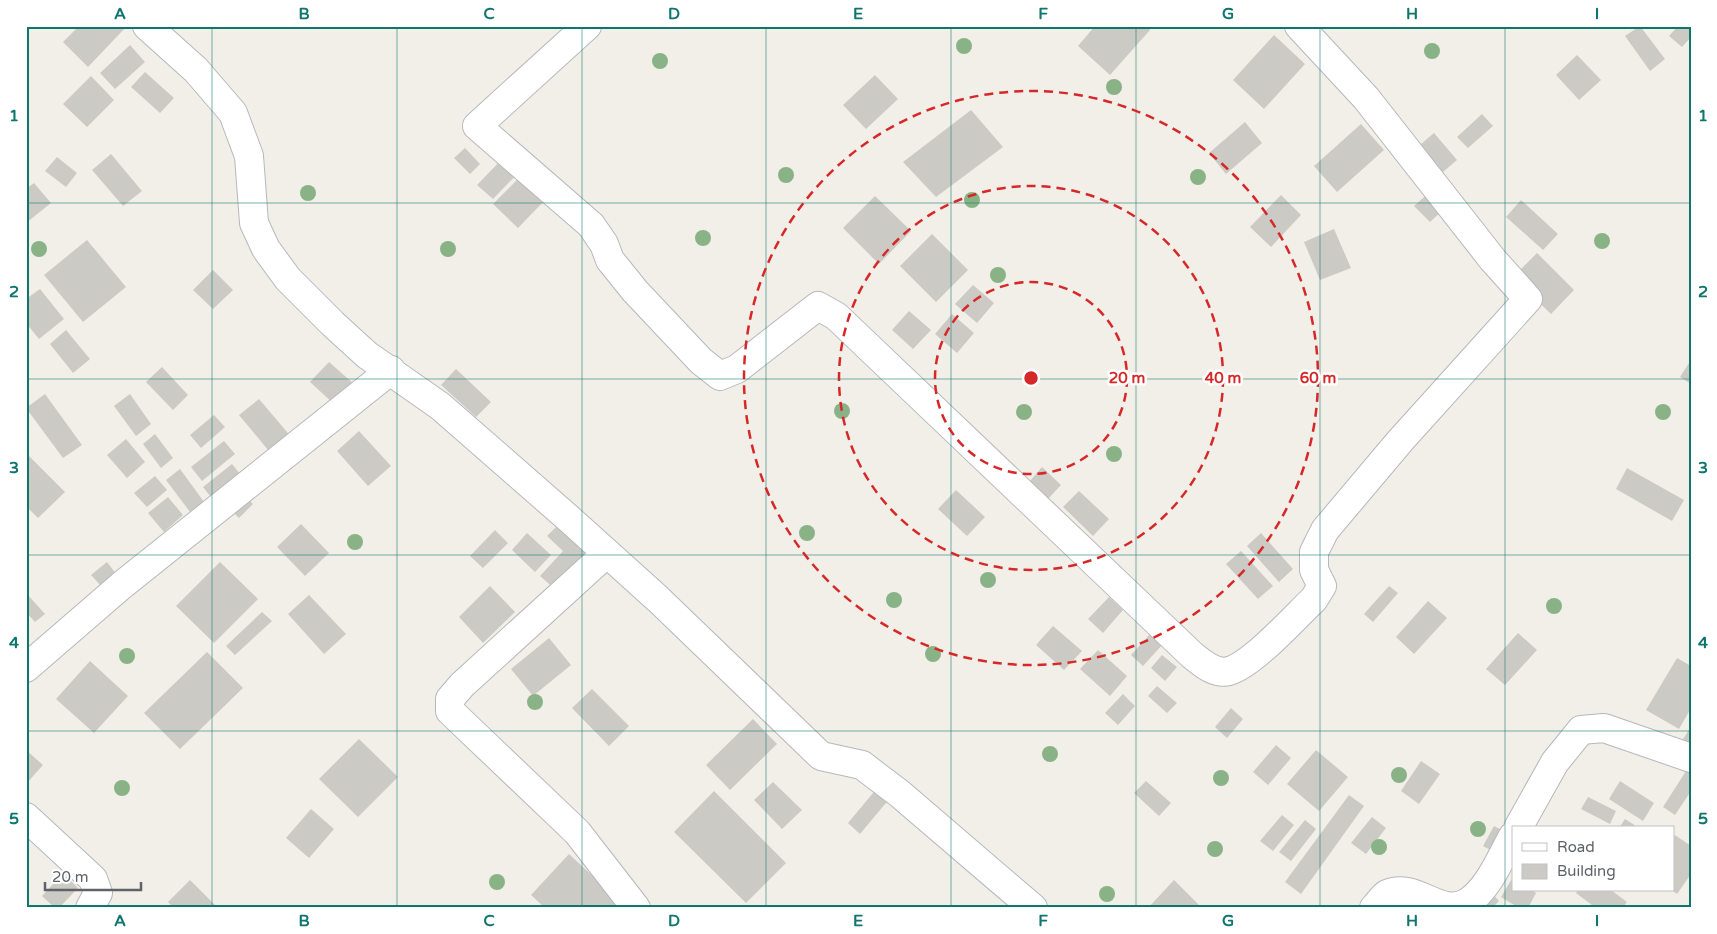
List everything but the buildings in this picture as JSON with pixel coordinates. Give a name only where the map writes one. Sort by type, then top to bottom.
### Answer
[{"type":"street","points":[[147,26],[196,70],[233,113],[249,156],[254,223],[266,249],[288,279],[333,324],[367,355],[440,406],[607,553],[658,599],[821,756],[862,765],[900,794],[1033,908]]},
{"type":"street","points":[[576,30],[477,126],[591,225],[604,244],[610,260],[634,291],[701,361],[720,376],[737,370],[818,306],[836,316],[1192,655],[1209,669],[1228,672],[1246,662],[1314,599],[1322,586],[1314,570],[1314,552],[1325,530],[1406,434],[1528,299],[1474,236],[1366,98],[1299,26]]},
{"type":"street","points":[[26,668],[122,584],[391,370]]},
{"type":"street","points":[[607,553],[462,686],[450,699],[450,711],[577,832],[636,908]]},
{"type":"street","points":[[1519,826],[1555,762],[1581,730],[1604,728],[1691,758]]},
{"type":"street","points":[[26,817],[93,879],[98,893],[90,908]]},
{"type":"street","points":[[1374,908],[1386,894],[1403,892],[1418,895],[1445,908],[1467,902],[1486,883],[1512,838]]}]
